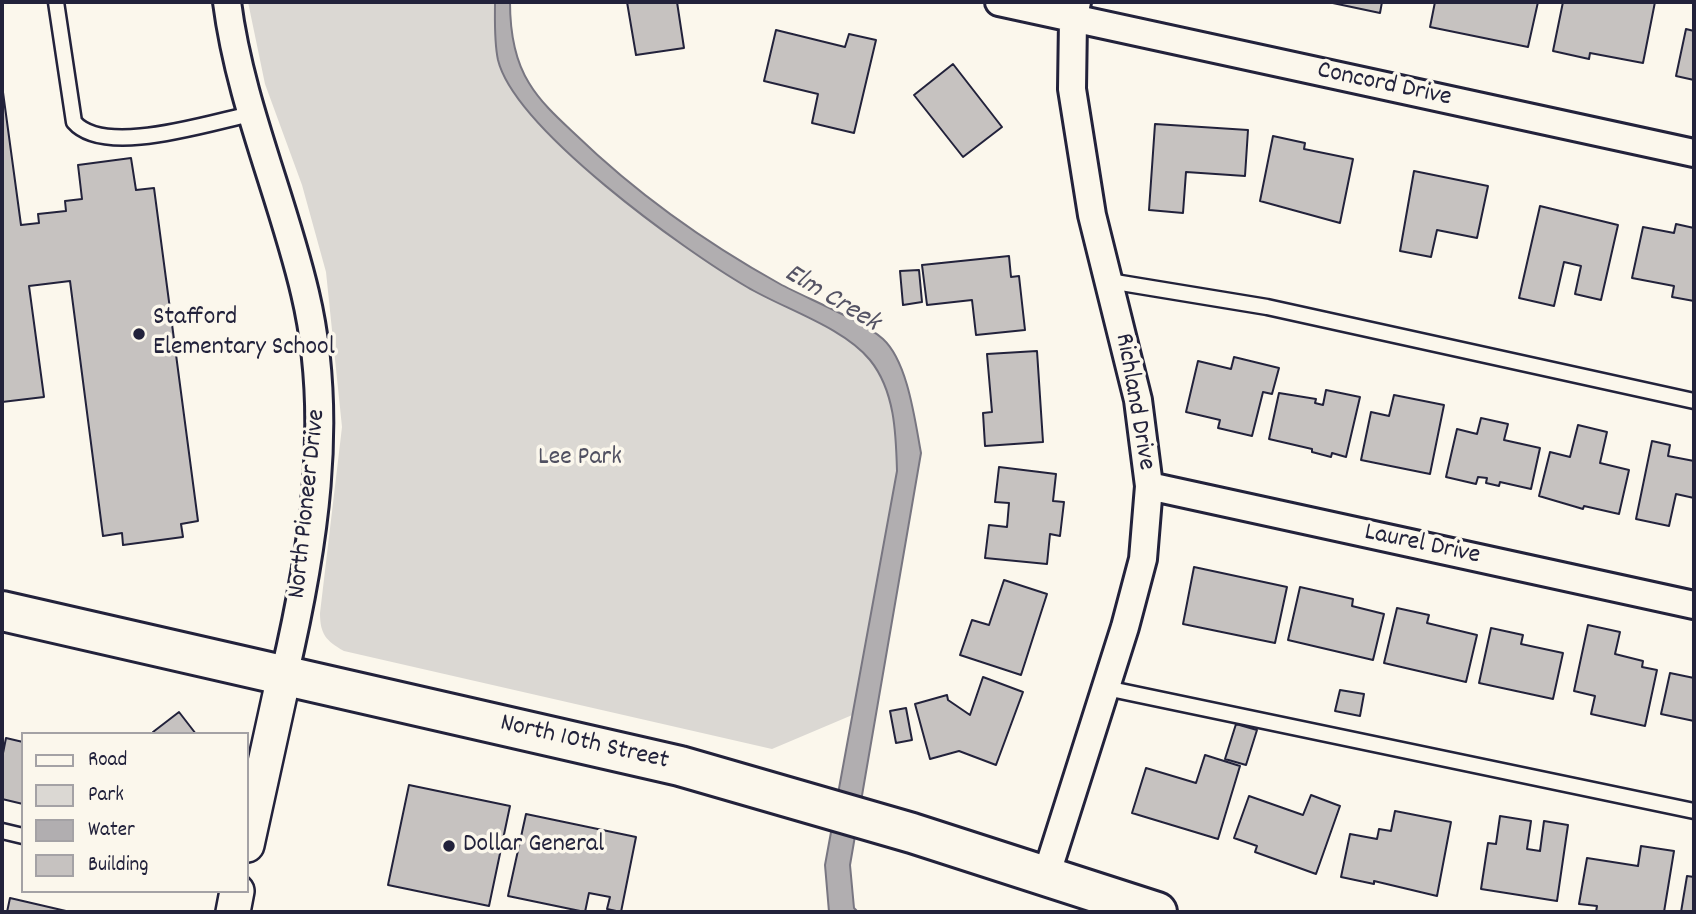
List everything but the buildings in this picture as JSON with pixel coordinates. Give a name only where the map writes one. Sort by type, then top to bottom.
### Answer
[{"type":"main road","name":"North 10th Street","points":[[2,611],[681,766],[912,833],[1157,912]]},
{"type":"street","name":"North Pioneer Drive","points":[[227,2],[233,44],[251,114],[305,293],[321,395],[318,478],[295,628],[248,840]]},
{"type":"street","name":"Concord Drive","points":[[999,2],[1075,11],[1694,153]]},
{"type":"street","name":"Richland Drive","points":[[1046,876],[1106,688],[1143,559],[1149,486],[1138,400],[1092,215],[1072,89],[1075,11]]},
{"type":"street","name":"Laurel Drive","points":[[1149,486],[1694,605]]},
{"type":"street","points":[[233,912],[237,893]]},
{"type":"lane","points":[[57,2],[74,122],[82,132],[122,140],[251,114]]},
{"type":"lane","points":[[1109,281],[1267,307],[1694,401]]},
{"type":"lane","points":[[1106,688],[1694,811]]},
{"type":"lane","points":[[2,831],[21,836]]},
{"type":"green space","name":"Lee Park","points":[[248,2],[502,2],[519,91],[608,183],[861,343],[881,365],[900,425],[902,455],[857,713],[772,749],[344,651],[328,640],[321,626],[320,613],[342,427],[326,272],[302,185],[265,84]]},
{"type":"water","points":[[495,2],[510,2],[516,54],[534,90],[557,117],[598,156],[647,197],[725,252],[780,284],[874,332],[892,349],[899,362],[913,409],[921,453],[850,865],[854,908],[858,912],[829,912],[825,865],[897,471],[895,428],[885,385],[870,360],[845,338],[719,270],[645,218],[568,153],[535,120],[511,88],[498,60]]},
{"type":"place","name":"Stafford Elementary School","points":[[139,334]]},
{"type":"place","name":"Dollar General","points":[[449,846]]},
{"type":"water label","name":"Elm Creek","points":[[831,300]]}]
